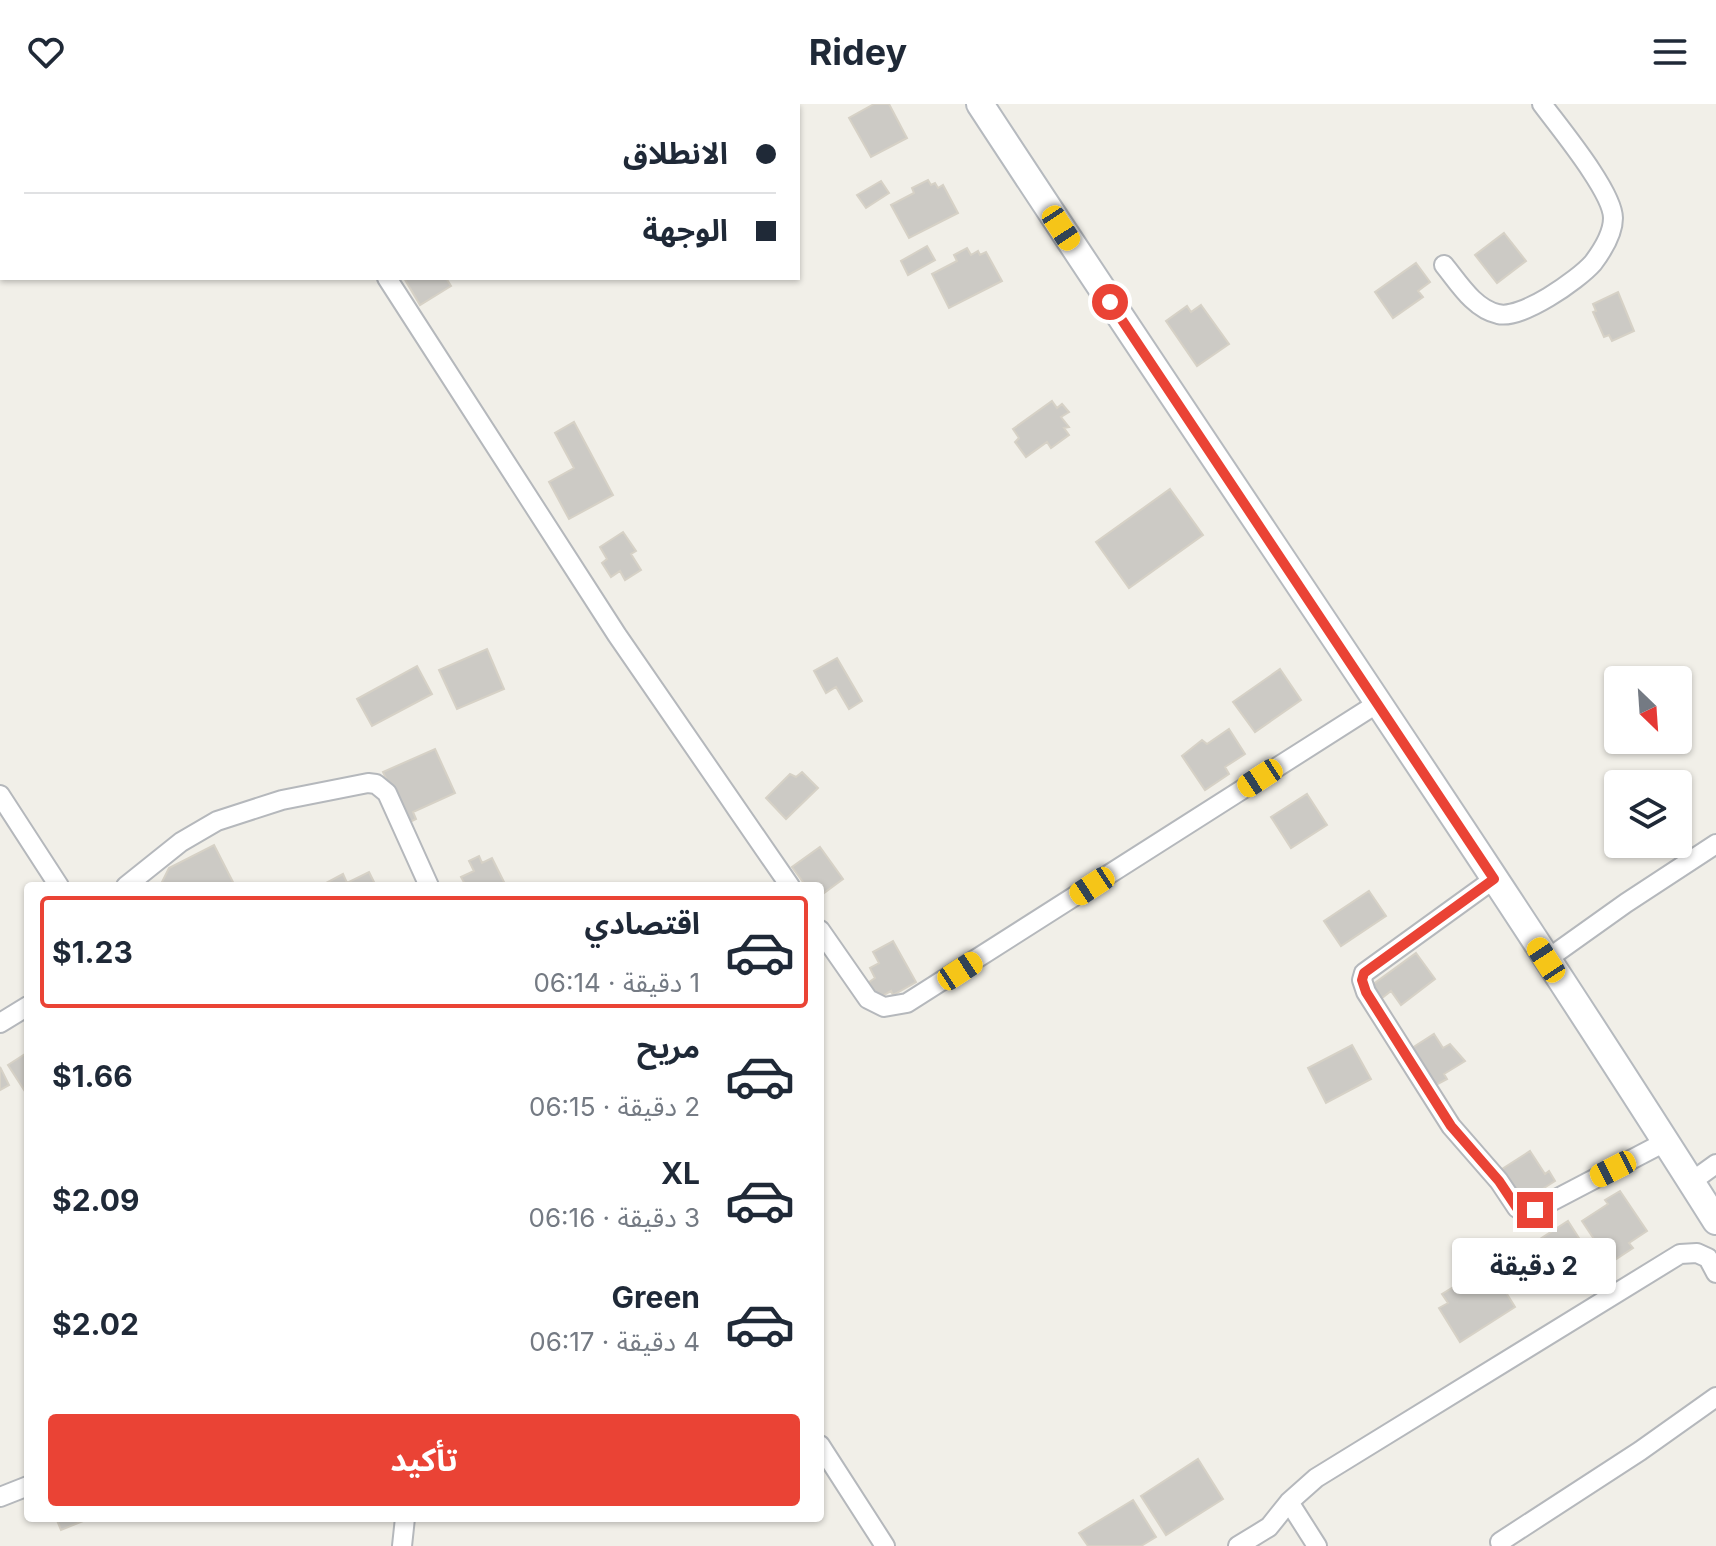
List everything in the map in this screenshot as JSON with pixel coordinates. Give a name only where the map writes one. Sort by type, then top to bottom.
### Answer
[{"type":"street","points":[[980,104],[1494,879],[1716,1221]]},
{"type":"street","points":[[1444,265],[1468,294],[1486,309],[1507,315],[1523,311],[1571,282],[1591,265],[1608,240],[1613,217],[1606,197],[1542,104]]},
{"type":"street","points":[[388,280],[617,635],[787,882]]},
{"type":"street","points":[[824,936],[868,999],[884,1007],[907,1003],[1378,703]]},
{"type":"street","points":[[131,882],[181,842],[217,821],[282,800],[368,783],[376,784],[387,793],[427,882]]},
{"type":"street","points":[[0,795],[56,882]]},
{"type":"street","points":[[1546,960],[1716,844]]},
{"type":"street","points":[[1494,879],[1364,973],[1362,980],[1366,992],[1403,1046],[1439,1108],[1499,1181],[1517,1208],[1526,1212],[1665,1142]]},
{"type":"street","points":[[0,1023],[24,1008]]},
{"type":"street","points":[[1691,1182],[1716,1164]]},
{"type":"street","points":[[1238,1546],[1269,1527],[1289,1502],[1316,1478],[1680,1254],[1697,1253],[1708,1258],[1716,1273]]},
{"type":"street","points":[[1498,1545],[1716,1397]]},
{"type":"street","points":[[824,1451],[885,1546]]},
{"type":"street","points":[[0,1497],[24,1488]]},
{"type":"street","points":[[1289,1502],[1317,1546]]},
{"type":"street","points":[[402,1546],[405,1522]]},
{"type":"building","points":[[874,104],[889,104],[907,138],[871,157],[849,118]]},
{"type":"building","points":[[928,180],[938,188],[943,185],[958,213],[909,238],[891,205],[914,193],[912,188]]},
{"type":"building","points":[[881,181],[889,193],[866,208],[857,195]]},
{"type":"building","points":[[1504,233],[1526,261],[1497,283],[1475,255]]},
{"type":"building","points":[[927,246],[935,260],[908,275],[901,261]]},
{"type":"building","points":[[967,248],[971,255],[978,251],[980,255],[986,252],[1002,281],[949,308],[932,274],[957,261],[954,255]]},
{"type":"building","points":[[1416,263],[1430,282],[1418,291],[1423,297],[1393,318],[1375,292]]},
{"type":"building","points":[[405,280],[447,280],[451,286],[420,305]]},
{"type":"building","points":[[1618,292],[1634,331],[1612,341],[1609,335],[1604,337],[1593,312],[1596,311],[1593,304]]},
{"type":"building","points":[[1201,305],[1229,344],[1197,366],[1166,321],[1187,306],[1191,312]]},
{"type":"building","points":[[1052,401],[1057,408],[1062,404],[1069,412],[1061,417],[1069,427],[1064,428],[1069,435],[1051,448],[1047,442],[1026,457],[1015,442],[1019,438],[1013,429]]},
{"type":"building","points":[[574,422],[613,495],[569,519],[549,482],[574,468],[555,433]]},
{"type":"building","points":[[1170,489],[1203,535],[1129,588],[1096,542]]},
{"type":"building","points":[[623,532],[636,551],[631,554],[641,570],[625,580],[620,571],[611,577],[602,563],[607,559],[600,547]]},
{"type":"building","points":[[487,649],[504,689],[457,709],[439,670]]},
{"type":"building","points":[[837,658],[862,701],[849,709],[836,687],[826,693],[814,671]]},
{"type":"building","points":[[417,666],[432,694],[372,726],[357,699]]},
{"type":"building","points":[[1280,669],[1301,700],[1255,732],[1233,702]]},
{"type":"building","points":[[1229,729],[1245,754],[1225,767],[1229,774],[1205,790],[1182,756],[1202,740],[1207,744]]},
{"type":"building","points":[[435,749],[455,793],[413,812],[416,819],[406,824],[383,772]]},
{"type":"building","points":[[802,772],[818,788],[786,819],[766,798],[790,774],[796,777]]},
{"type":"building","points":[[1307,794],[1327,825],[1291,848],[1271,817]]},
{"type":"building","points":[[214,845],[233,882],[162,882],[169,868]]},
{"type":"building","points":[[820,847],[843,879],[824,893],[824,882],[803,882],[792,867]]},
{"type":"building","points":[[479,856],[482,863],[492,858],[504,882],[464,882],[461,877],[474,871],[469,861]]},
{"type":"building","points":[[369,872],[374,882],[349,882]]},
{"type":"building","points":[[343,874],[347,882],[328,882]]},
{"type":"building","points":[[1369,891],[1386,916],[1341,946],[1324,921]]},
{"type":"building","points":[[893,941],[916,982],[874,1001],[868,990],[872,988],[869,982],[875,978],[870,968],[879,963],[873,952]]},
{"type":"building","points":[[1416,953],[1435,979],[1401,1005],[1391,991],[1382,998],[1372,985]]},
{"type":"building","points":[[1434,1034],[1443,1048],[1450,1044],[1465,1061],[1444,1074],[1447,1079],[1436,1085],[1412,1048]]},
{"type":"building","points":[[1352,1045],[1371,1079],[1326,1103],[1308,1068]]},
{"type":"building","points":[[24,1055],[24,1090],[8,1065]]},
{"type":"building","points":[[0,1067],[9,1085],[0,1090]]},
{"type":"building","points":[[1530,1151],[1545,1174],[1549,1171],[1555,1181],[1530,1197],[1526,1191],[1519,1195],[1502,1169]]},
{"type":"building","points":[[1620,1191],[1647,1231],[1629,1243],[1633,1248],[1610,1263],[1582,1221],[1608,1204],[1605,1200]]},
{"type":"building","points":[[1568,1221],[1593,1260],[1545,1290],[1527,1263],[1533,1259],[1526,1248]]},
{"type":"building","points":[[1489,1265],[1515,1307],[1460,1342],[1439,1308],[1448,1303],[1442,1294]]},
{"type":"building","points":[[1198,1459],[1223,1499],[1166,1535],[1141,1496]]},
{"type":"building","points":[[1133,1500],[1156,1537],[1141,1546],[1088,1546],[1079,1533]]},
{"type":"building","points":[[58,1522],[81,1522],[61,1530]]},
{"type":"route","points":[[1110,302],[1494,879],[1364,973],[1362,980],[1366,992],[1451,1126],[1499,1181],[1517,1208],[1526,1212],[1535,1210]]}]
